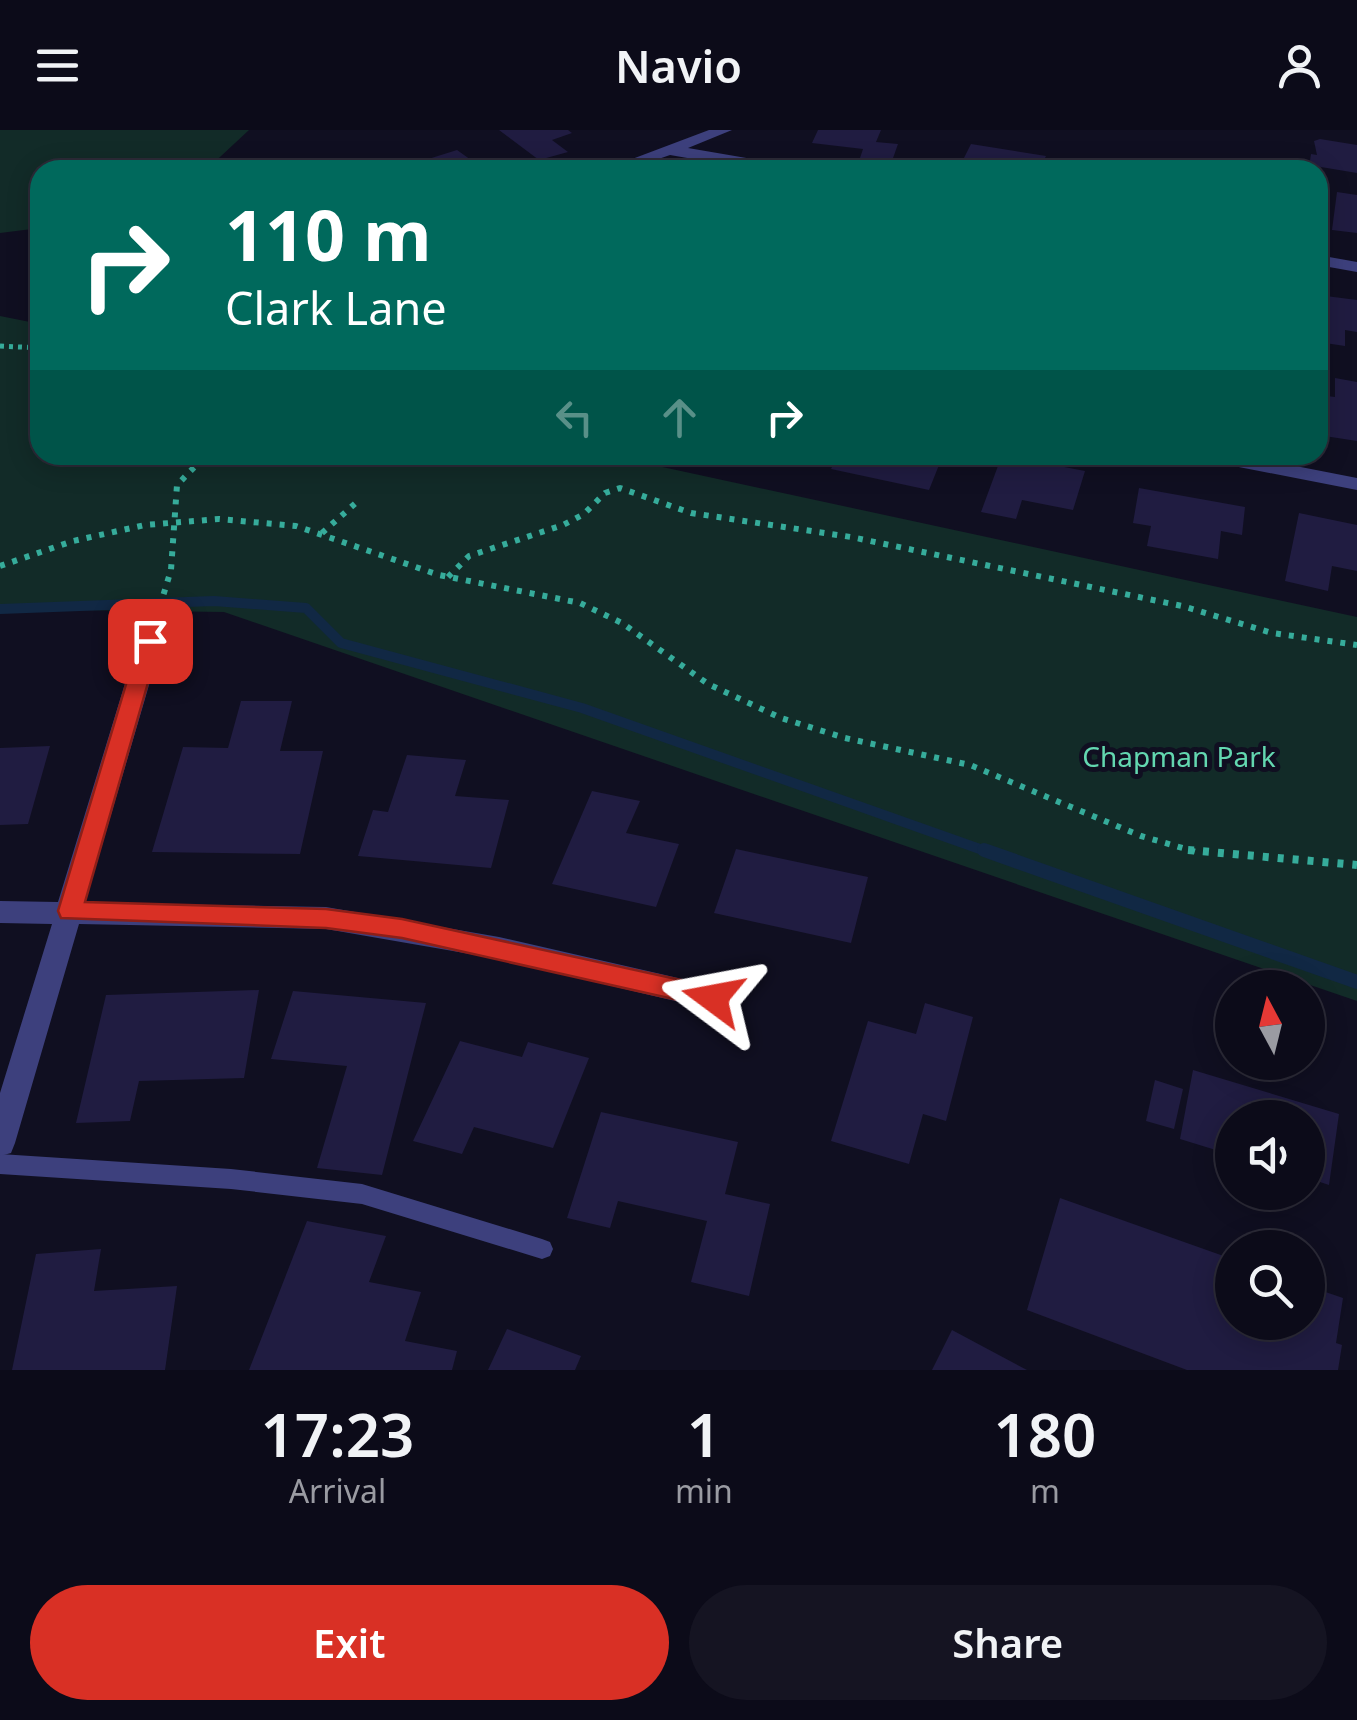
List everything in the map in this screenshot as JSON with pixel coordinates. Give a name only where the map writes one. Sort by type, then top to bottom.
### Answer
[{"type":"street","points":[[640,160],[724,130]]},
{"type":"street","points":[[670,150],[728,160]]},
{"type":"street","points":[[1328,262],[1357,267]]},
{"type":"street","points":[[1259,465],[1357,484]]},
{"type":"street","points":[[0,1143],[152,635]]},
{"type":"street","points":[[0,912],[326,918],[402,928],[713,998]]},
{"type":"lane","points":[[0,1164],[230,1179],[362,1194],[542,1249]]},
{"type":"path","points":[[0,346],[30,348]]},
{"type":"path","points":[[152,635],[170,574],[177,485],[196,465]]},
{"type":"path","points":[[448,577],[469,556],[530,540],[584,514],[605,493],[620,488],[691,513],[882,544],[1182,606],[1272,633],[1357,645]]},
{"type":"path","points":[[321,534],[358,501]]},
{"type":"path","points":[[0,566],[93,532],[173,520],[233,519],[321,534],[396,564],[568,597],[629,626],[678,666],[760,710],[824,733],[945,758],[992,772],[1146,837],[1192,851],[1357,865]]},
{"type":"green space","points":[[0,130],[249,130],[217,160],[30,160],[30,229],[0,233]]},
{"type":"green space","name":"Chapman Park","points":[[0,316],[30,322],[30,465],[653,465],[1357,617],[1357,1001],[1325,990],[1325,970],[1267,970],[224,612],[0,609]]},
{"type":"building","points":[[499,130],[572,133],[552,140],[568,152],[539,160]]},
{"type":"building","points":[[818,130],[881,130],[876,142],[898,144],[892,160],[881,160],[860,158],[863,149],[812,143]]},
{"type":"building","points":[[1314,141],[1357,145],[1357,173],[1328,168],[1328,160],[1310,160],[1311,154],[1317,155]]},
{"type":"building","points":[[971,144],[1046,156],[1044,160],[963,160]]},
{"type":"building","points":[[457,150],[471,160],[425,160]]},
{"type":"building","points":[[1337,192],[1357,195],[1357,233],[1332,230]]},
{"type":"building","points":[[1328,296],[1357,300],[1357,332],[1345,330],[1345,346],[1328,343]]},
{"type":"building","points":[[1335,378],[1357,382],[1357,441],[1328,437],[1328,396],[1335,397]]},
{"type":"building","points":[[833,465],[939,465],[929,490],[831,469]]},
{"type":"building","points":[[998,465],[1054,465],[1085,471],[1073,510],[1022,500],[1016,519],[981,512]]},
{"type":"building","points":[[1139,488],[1245,507],[1242,535],[1221,531],[1218,559],[1147,546],[1151,526],[1133,523]]},
{"type":"building","points":[[1299,513],[1357,525],[1357,571],[1332,566],[1328,591],[1285,581]]},
{"type":"building","points":[[241,701],[292,701],[280,751],[323,751],[300,854],[152,852],[183,747],[228,748]]},
{"type":"building","points":[[50,746],[28,824],[0,825],[0,748]]},
{"type":"building","points":[[407,755],[466,760],[455,796],[509,800],[491,868],[358,856],[373,810],[388,812]]},
{"type":"building","points":[[592,791],[640,801],[626,833],[679,844],[656,907],[552,884]]},
{"type":"building","points":[[736,849],[868,877],[851,943],[714,913]]},
{"type":"building","points":[[259,990],[244,1078],[139,1081],[130,1121],[76,1123],[106,995]]},
{"type":"building","points":[[293,991],[426,1003],[382,1175],[317,1168],[347,1066],[271,1059]]},
{"type":"building","points":[[925,1003],[973,1017],[946,1121],[923,1114],[909,1164],[831,1141],[868,1021],[916,1034]]},
{"type":"building","points":[[460,1041],[522,1057],[528,1042],[589,1058],[553,1148],[474,1127],[462,1154],[413,1141]]},
{"type":"building","points":[[1193,1070],[1215,1077],[1215,1080],[1293,1100],[1215,1100],[1215,1150],[1180,1139]]},
{"type":"building","points":[[1155,1080],[1183,1089],[1174,1129],[1146,1121]]},
{"type":"building","points":[[1325,1110],[1339,1114],[1329,1185],[1325,1184]]},
{"type":"building","points":[[601,1112],[738,1142],[725,1194],[770,1204],[749,1296],[691,1282],[707,1221],[618,1201],[610,1228],[567,1218]]},
{"type":"building","points":[[1060,1198],[1215,1253],[1215,1340],[1325,1340],[1325,1292],[1343,1298],[1336,1343],[1342,1345],[1338,1370],[1187,1370],[1027,1310]]},
{"type":"building","points":[[307,1221],[386,1236],[369,1282],[421,1292],[405,1341],[457,1351],[452,1370],[249,1370]]},
{"type":"building","points":[[101,1249],[94,1291],[177,1286],[165,1370],[12,1370],[36,1254]]},
{"type":"building","points":[[507,1329],[581,1356],[575,1370],[488,1370]]},
{"type":"building","points":[[952,1330],[1027,1370],[932,1370]]},
{"type":"waterway","points":[[0,609],[214,601],[306,608],[341,643],[582,708],[991,853]]},
{"type":"waterway","points":[[984,850],[1357,982]]},
{"type":"route","points":[[150,641],[70,911],[326,918],[402,928],[713,998]]}]
